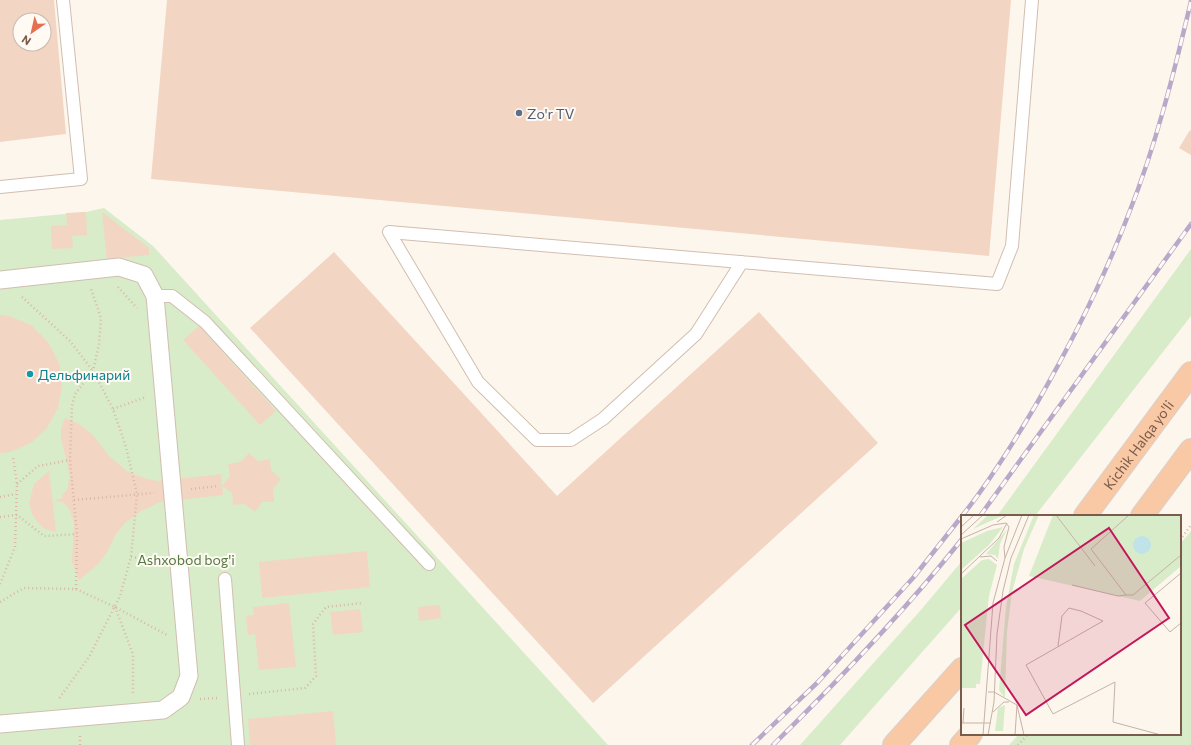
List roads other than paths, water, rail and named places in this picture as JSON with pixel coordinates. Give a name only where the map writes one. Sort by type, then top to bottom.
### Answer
[{"type":"highway","name":"Kichik Halqa yo'li","points":[[1086,515],[1191,373]]},
{"type":"highway","points":[[1143,515],[1191,450]]},
{"type":"highway","points":[[894,745],[961,670]]},
{"type":"highway","points":[[962,745],[970,735]]},
{"type":"street","points":[[0,724],[163,710],[181,697],[189,676],[162,389],[155,296],[144,275],[119,267],[1,280]]},
{"type":"lane","points":[[0,188],[81,180],[62,0]]},
{"type":"lane","points":[[742,262],[696,334],[604,419],[570,440],[537,440],[478,382],[389,232],[742,262],[997,284],[1012,246],[1032,0]]},
{"type":"lane","points":[[155,296],[172,296],[205,322],[429,564]]},
{"type":"lane","points":[[225,579],[238,745]]},
{"type":"railway","points":[[963,515],[1001,461],[1037,403],[1063,357],[1109,262],[1148,161],[1171,82],[1191,1]]},
{"type":"railway","points":[[981,515],[1191,224]]},
{"type":"railway","points":[[752,745],[818,682],[913,578],[961,517]]},
{"type":"railway","points":[[773,745],[871,645],[961,540]]},
{"type":"place","name":"Zo'r TV","points":[[519,113]]},
{"type":"place","name":"Дельфинарий","points":[[30,374]]},
{"type":"park label","name":"Ashxobod bog'i","points":[[186,559]]}]
